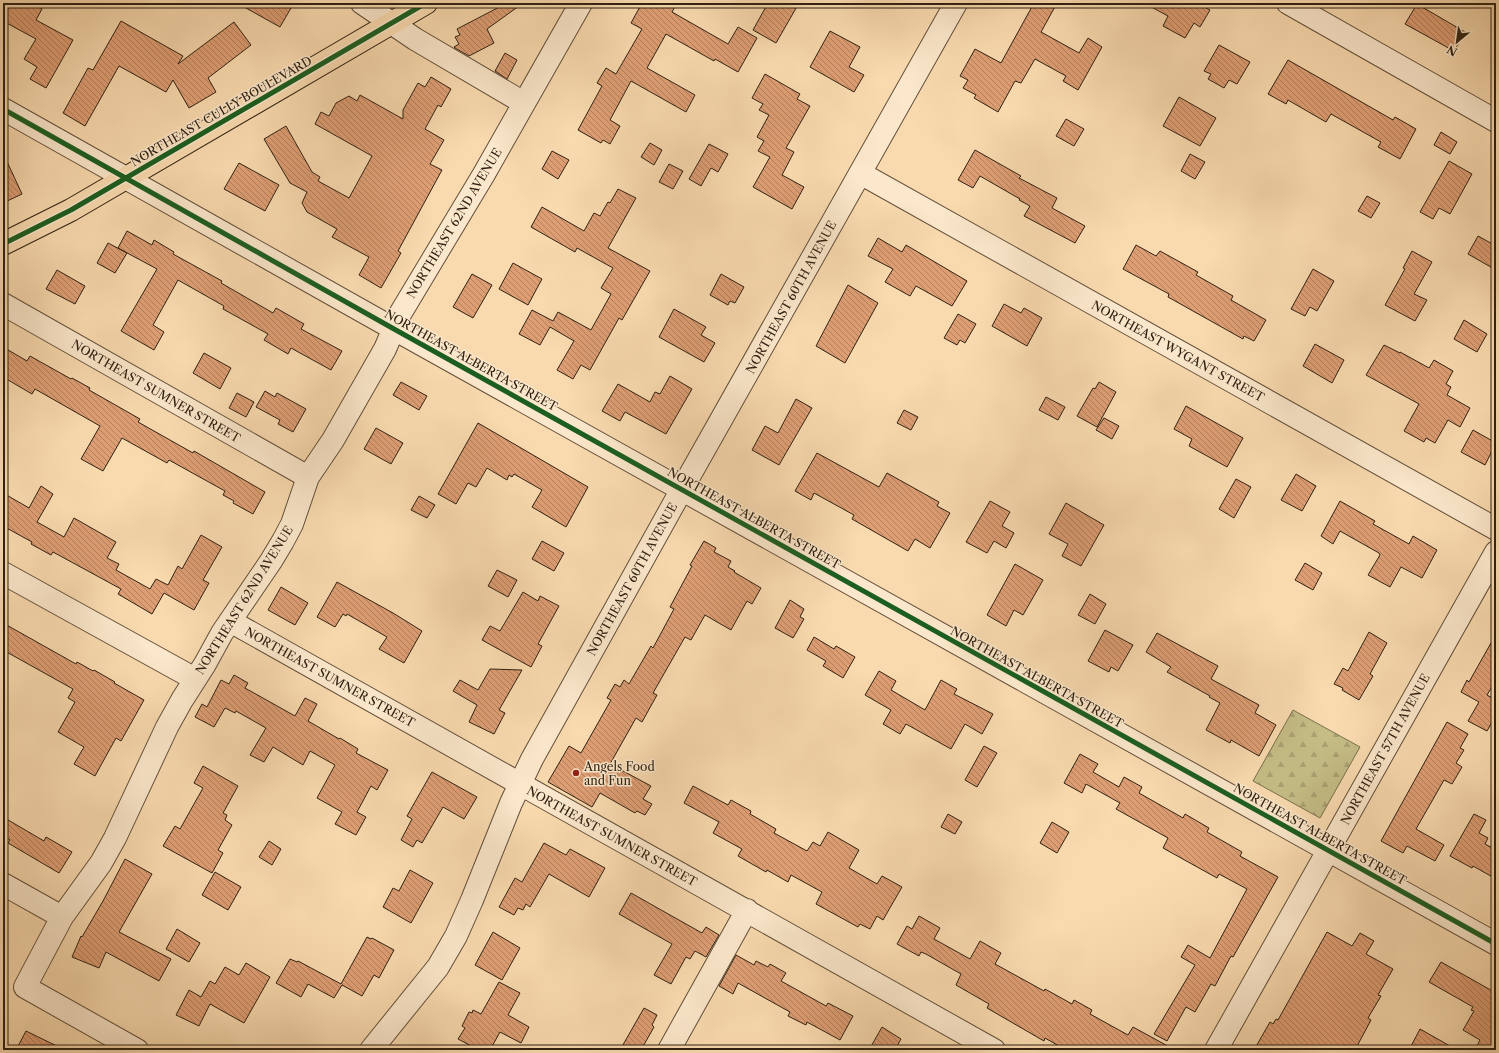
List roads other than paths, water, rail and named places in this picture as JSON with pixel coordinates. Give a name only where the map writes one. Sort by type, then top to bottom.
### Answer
[{"type":"main road","name":"NORTHEAST CULLY BOULEVARD","points":[[3,244],[71,210],[426,3]]},
{"type":"street","points":[[362,3],[415,39],[524,103]]},
{"type":"street","name":"NORTHEAST 62ND AVENUE","points":[[137,1050],[25,987],[62,917],[91,878],[115,838],[167,727],[182,700],[230,621],[271,561],[292,524],[308,477],[337,433],[385,349],[400,314],[484,174],[581,3]]},
{"type":"street","name":"NORTHEAST 60TH AVENUE","points":[[371,1050],[438,967],[456,936],[467,913],[501,826],[520,784],[682,489],[956,3]]},
{"type":"street","points":[[1288,3],[1496,121]]},
{"type":"street","name":"NORTHEAST ALBERTA STREET","points":[[3,108],[394,329],[1496,944]]},
{"type":"street","name":"NORTHEAST WYGANT STREET","points":[[860,173],[1496,529]]},
{"type":"street","name":"NORTHEAST SUMNER STREET","points":[[3,304],[308,477]]},
{"type":"street","name":"NORTHEAST 57TH AVENUE","points":[[1216,1050],[1496,552]]},
{"type":"street","points":[[3,573],[195,679]]},
{"type":"street","name":"NORTHEAST SUMNER STREET","points":[[230,621],[994,1050]]},
{"type":"street","points":[[3,884],[62,917]]},
{"type":"street","points":[[669,1050],[747,910]]},
{"type":"place","name":"Angels Food and Fun","points":[[576,773]]}]
